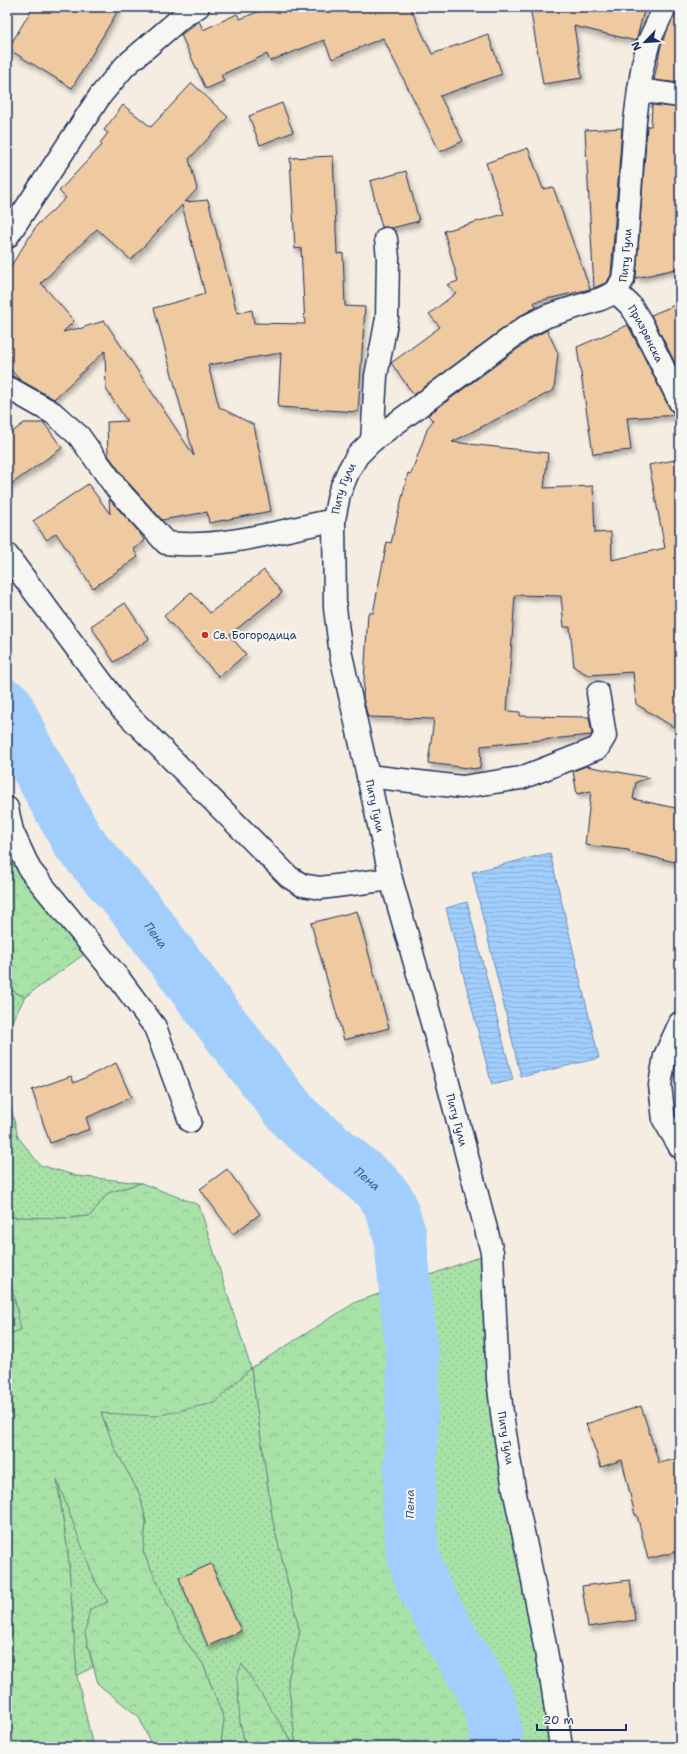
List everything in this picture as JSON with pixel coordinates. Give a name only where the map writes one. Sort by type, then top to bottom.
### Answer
[{"type":"street","points":[[7,237],[96,103],[125,66],[182,17],[198,7]]},
{"type":"street","name":"Питу Гули","points":[[561,1747],[553,1689],[514,1489],[503,1421],[498,1380],[492,1252],[436,1037],[391,878],[341,655],[335,608],[334,520],[339,494],[348,472],[357,456],[372,441],[527,326],[547,316],[601,299],[616,292],[623,279],[625,264],[634,121],[638,90],[643,64],[650,41],[665,7]]},
{"type":"street","points":[[638,90],[680,96]]},
{"type":"street","points":[[372,441],[376,376],[387,318],[388,258],[386,239]]},
{"type":"street","name":"Призренска","points":[[616,292],[632,306],[680,402]]},
{"type":"street","points":[[7,387],[53,413],[79,436],[117,489],[166,543],[190,546],[228,542],[334,520]]},
{"type":"street","points":[[7,555],[121,708],[289,877],[302,885],[320,888],[391,878]]},
{"type":"street","points":[[368,776],[462,787],[521,778],[598,748],[605,736],[598,693]]},
{"type":"street","points":[[7,808],[12,831],[30,870],[120,980],[155,1027],[190,1121]]},
{"type":"street","points":[[680,1023],[664,1056],[660,1085],[664,1120],[680,1147]]},
{"type":"green space","points":[[7,808],[12,831],[94,947],[25,997],[7,988]]},
{"type":"green space","points":[[7,988],[25,997],[7,1031]]},
{"type":"green space","points":[[7,1090],[18,1137],[40,1165],[77,1176],[141,1183],[108,1193],[90,1216],[67,1218],[7,1217]]},
{"type":"green space","points":[[141,1183],[199,1205],[251,1368],[214,1403],[155,1416],[101,1413],[115,1449],[140,1495],[146,1522],[143,1552],[184,1639],[203,1664],[224,1719],[221,1743],[218,1747],[193,1747],[186,1738],[187,1747],[152,1747],[139,1717],[98,1684],[85,1633],[90,1609],[108,1602],[95,1581],[57,1480],[68,1553],[77,1676],[93,1747],[7,1747],[7,1335],[21,1330],[7,1263],[7,1217],[67,1218],[90,1216],[108,1193]]},
{"type":"green space","points":[[492,1252],[496,1328],[561,1747],[496,1747],[496,1732],[489,1702],[452,1639],[423,1585],[413,1555],[409,1512],[413,1366],[406,1284]]},
{"type":"green space","points":[[7,1263],[21,1330],[7,1335]]},
{"type":"green space","points":[[387,1291],[391,1450],[402,1569],[422,1622],[469,1713],[477,1747],[296,1747],[288,1680],[300,1632],[273,1522],[251,1368],[356,1302]]},
{"type":"green space","points":[[251,1368],[273,1522],[300,1632],[288,1680],[296,1747],[271,1711],[242,1664],[240,1722],[246,1747],[218,1747],[221,1743],[224,1719],[203,1664],[184,1639],[143,1552],[146,1522],[140,1495],[115,1449],[101,1413],[213,1403]]},
{"type":"green space","points":[[57,1477],[95,1581],[108,1602],[85,1633],[93,1667],[77,1676],[68,1553]]},
{"type":"green space","points":[[242,1664],[295,1747],[246,1747],[240,1722],[237,1677]]},
{"type":"water","points":[[550,853],[599,1058],[521,1077],[472,872]]},
{"type":"water","points":[[467,902],[513,1080],[492,1085],[446,908]]},
{"type":"building","points":[[33,7],[120,7],[72,88],[8,49]]},
{"type":"building","points":[[270,7],[410,7],[432,54],[488,34],[502,74],[440,96],[463,141],[440,152],[383,38],[332,59],[324,40],[270,61],[267,54],[221,75],[224,81],[206,89],[181,35],[199,21],[203,30],[237,14],[240,19]]},
{"type":"building","points":[[530,7],[645,7],[636,41],[574,26],[582,78],[543,84]]},
{"type":"building","points":[[677,7],[680,7],[680,83],[654,80],[661,45]]},
{"type":"building","points":[[192,83],[228,117],[189,159],[197,189],[185,202],[208,200],[237,313],[252,310],[254,323],[305,324],[301,248],[295,249],[290,158],[333,156],[337,254],[343,253],[345,306],[365,307],[358,412],[278,407],[281,353],[208,365],[219,407],[254,425],[271,511],[209,523],[207,512],[162,520],[127,481],[108,455],[107,422],[127,421],[106,389],[105,351],[54,399],[20,380],[7,366],[7,272],[37,225],[66,198],[59,191],[102,145],[100,143],[108,133],[104,130],[123,105],[151,127]],"holes":[[[182,205],[205,294],[154,308],[194,456],[104,320],[80,329],[63,332],[74,321],[41,283],[97,229],[131,260]]]},
{"type":"building","points":[[282,103],[293,132],[260,145],[249,116]]},
{"type":"building","points":[[652,105],[680,108],[680,268],[636,278],[647,126],[651,126]]},
{"type":"building","points":[[622,128],[611,275],[607,282],[594,288],[585,130]]},
{"type":"building","points":[[528,148],[543,189],[553,187],[590,289],[534,302],[536,307],[520,316],[414,395],[391,363],[440,327],[429,314],[456,293],[447,285],[458,281],[444,231],[504,214],[486,163]]},
{"type":"building","points":[[406,171],[419,221],[392,228],[382,227],[370,181]]},
{"type":"building","points":[[680,303],[680,373],[651,315]]},
{"type":"building","points":[[628,325],[669,407],[673,413],[680,415],[627,418],[631,450],[593,454],[577,347]]},
{"type":"building","points":[[547,330],[558,353],[554,390],[452,442],[548,453],[544,488],[593,486],[595,533],[611,532],[612,560],[665,548],[649,465],[680,459],[680,578],[677,578],[680,618],[676,618],[680,648],[680,731],[636,704],[633,672],[588,675],[574,667],[570,627],[564,627],[561,596],[515,595],[507,711],[520,712],[520,716],[589,717],[592,734],[481,746],[480,768],[476,769],[428,763],[434,719],[368,717],[363,698],[368,613],[373,613],[387,542],[391,543],[408,473],[411,474],[428,427],[433,421],[428,415],[534,337]]},
{"type":"building","points":[[24,423],[44,423],[62,448],[7,487],[7,436]]},
{"type":"building","points":[[88,484],[110,514],[109,499],[139,532],[145,541],[133,549],[138,557],[93,588],[56,533],[47,540],[33,521]]},
{"type":"building","points":[[264,570],[282,593],[229,635],[246,654],[219,677],[164,616],[191,592],[210,613]]},
{"type":"building","points":[[125,603],[149,639],[114,662],[91,626]]},
{"type":"building","points":[[586,766],[650,778],[636,782],[633,799],[680,809],[680,863],[629,852],[629,850],[585,845],[591,791],[577,794],[573,771]]},
{"type":"building","points":[[357,911],[389,1028],[344,1040],[311,923]]},
{"type":"building","points":[[116,1063],[131,1097],[86,1118],[90,1129],[50,1143],[32,1090],[71,1076],[74,1083]]},
{"type":"building","points":[[227,1169],[260,1214],[233,1234],[200,1189]]},
{"type":"building","points":[[641,1406],[659,1463],[680,1458],[680,1551],[648,1559],[637,1515],[635,1515],[622,1460],[601,1467],[586,1424]]},
{"type":"building","points":[[211,1564],[241,1631],[208,1646],[179,1578]]},
{"type":"building","points":[[630,1580],[635,1620],[588,1627],[582,1586]]},
{"type":"waterway","name":"Пена","points":[[7,706],[25,745],[79,843],[136,909],[237,1044],[296,1119],[377,1187],[389,1202],[400,1235],[413,1366],[409,1512],[413,1555],[423,1585],[452,1639],[489,1702],[496,1732],[496,1747]]},
{"type":"place","name":"Св. Богородица","points":[[205,635]]}]
